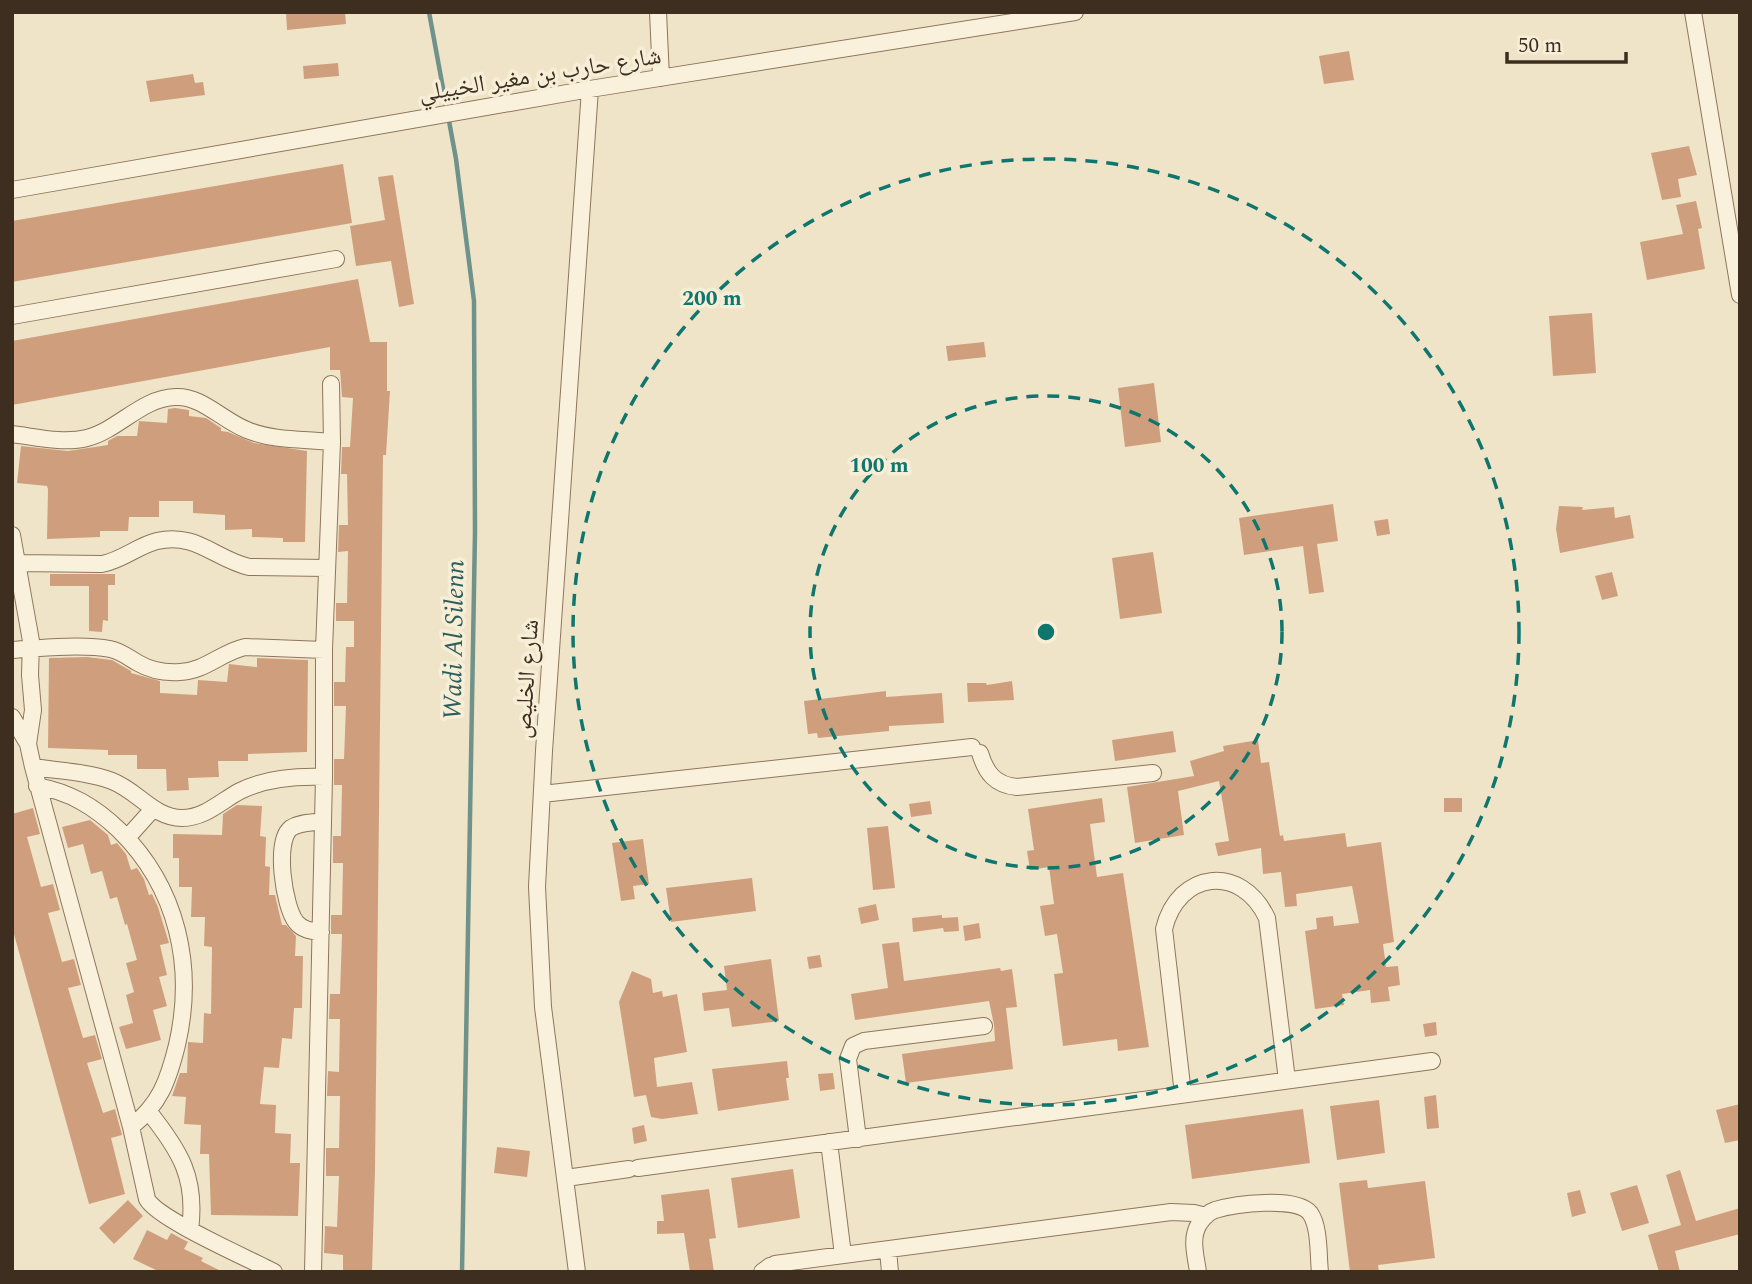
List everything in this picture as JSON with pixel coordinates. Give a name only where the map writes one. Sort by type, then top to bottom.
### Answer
[{"type":"street","points":[[658,12],[660,78]]},
{"type":"street","name":"شارع حارب بن مغير الخييلي","points":[[12,190],[1014,17],[1075,12]]},
{"type":"street","points":[[1693,12],[1740,295]]},
{"type":"street","name":"شارع الخليص","points":[[578,1272],[543,1007],[537,887],[590,89]]},
{"type":"street","points":[[12,316],[336,259]]},
{"type":"street","points":[[313,1272],[324,777],[324,650],[332,442],[331,384]]},
{"type":"street","points":[[12,434],[57,440],[88,438],[106,431],[156,400],[176,396],[195,400],[229,422],[264,436],[332,442]]},
{"type":"street","points":[[12,535],[17,563],[18,603],[31,649],[29,667],[33,710],[28,744]]},
{"type":"street","points":[[17,563],[102,564],[116,561],[157,541],[175,539],[208,547],[236,564],[327,568]]},
{"type":"street","points":[[12,650],[112,649],[141,665],[160,671],[181,672],[202,667],[233,650],[245,648],[324,650]]},
{"type":"street","points":[[12,717],[28,744],[37,786],[131,1126],[149,1204],[190,1230],[274,1272]]},
{"type":"street","points":[[542,794],[976,750],[990,775],[1007,786],[1153,773]]},
{"type":"street","points":[[33,767],[103,778],[126,787],[163,815],[186,818],[198,816],[243,790],[262,783],[303,776],[324,777]]},
{"type":"street","points":[[37,786],[80,799],[105,816],[127,838],[146,860],[161,885],[181,940],[185,999],[174,1057],[164,1087],[149,1112],[131,1126]]},
{"type":"street","points":[[127,838],[153,809]]},
{"type":"street","points":[[321,932],[304,929],[292,915],[282,854],[285,836],[293,827],[323,821]]},
{"type":"street","points":[[1183,1094],[1164,929],[1167,915],[1184,891],[1210,881],[1225,881],[1239,886],[1260,904],[1266,918],[1287,1080]]},
{"type":"street","points":[[858,1139],[848,1059],[853,1046],[864,1041],[985,1026]]},
{"type":"street","points":[[566,1178],[1432,1060]]},
{"type":"street","points":[[149,1112],[173,1143],[184,1163],[191,1186],[193,1209],[190,1230]]},
{"type":"street","points":[[829,1142],[843,1255]]},
{"type":"street","points":[[1198,1272],[1194,1239],[1198,1226],[1206,1216],[1217,1209],[1281,1202],[1303,1207],[1314,1222],[1320,1272]]},
{"type":"street","points":[[769,1268],[843,1255],[1171,1212],[1206,1216]]},
{"type":"street","points":[[888,1250],[890,1272]]},
{"type":"street","points":[[769,1268],[788,1266],[796,1272]]},
{"type":"building","points":[[286,12],[345,12],[346,24],[287,30]]},
{"type":"building","points":[[1349,51],[1354,80],[1324,84],[1319,56]]},
{"type":"building","points":[[338,63],[339,76],[304,79],[303,66]]},
{"type":"building","points":[[193,74],[195,83],[203,82],[205,95],[150,102],[146,81]]},
{"type":"building","points":[[1689,146],[1697,175],[1678,179],[1681,197],[1662,200],[1651,153]]},
{"type":"building","points":[[343,164],[352,223],[12,282],[12,221]]},
{"type":"building","points":[[393,175],[414,304],[399,307],[391,261],[356,266],[350,226],[385,220],[378,177]]},
{"type":"building","points":[[1696,201],[1702,228],[1698,229],[1705,269],[1647,280],[1640,242],[1683,234],[1676,205]]},
{"type":"building","points":[[358,279],[370,342],[387,342],[387,391],[390,391],[386,455],[383,455],[372,1272],[343,1272],[343,1255],[324,1253],[325,1226],[337,1227],[339,1176],[326,1176],[326,1148],[339,1148],[340,1096],[327,1096],[328,1071],[339,1072],[340,1019],[329,1019],[330,994],[340,994],[342,934],[331,934],[331,915],[342,915],[343,863],[333,863],[333,836],[341,836],[342,785],[334,785],[334,759],[344,759],[346,706],[334,706],[334,682],[345,682],[346,647],[354,647],[354,621],[336,621],[336,603],[347,603],[348,551],[338,552],[339,525],[348,525],[347,474],[341,474],[342,447],[350,447],[353,398],[342,397],[340,370],[330,370],[330,347],[12,405],[12,341]]},
{"type":"building","points":[[1592,313],[1596,373],[1553,376],[1549,316]]},
{"type":"building","points":[[984,342],[986,357],[948,361],[946,346]]},
{"type":"building","points":[[1154,383],[1161,442],[1125,447],[1118,388]]},
{"type":"building","points":[[168,409],[189,410],[189,416],[206,418],[221,428],[221,431],[254,443],[307,451],[305,542],[252,537],[252,529],[225,530],[225,515],[193,513],[193,501],[159,501],[159,517],[129,517],[128,531],[100,531],[100,537],[47,539],[48,489],[47,486],[17,483],[21,446],[68,451],[108,445],[108,441],[117,436],[137,436],[139,421],[167,423]]},
{"type":"building","points":[[1333,504],[1338,541],[1317,544],[1324,592],[1309,594],[1303,546],[1244,555],[1239,518]]},
{"type":"building","points":[[1559,506],[1583,507],[1582,510],[1614,507],[1615,518],[1630,515],[1634,538],[1560,553],[1556,529]]},
{"type":"building","points":[[1388,519],[1390,534],[1377,536],[1374,521]]},
{"type":"building","points":[[1153,552],[1162,613],[1120,619],[1112,558]]},
{"type":"building","points":[[1612,572],[1618,596],[1602,600],[1595,576]]},
{"type":"building","points":[[50,574],[115,574],[115,585],[108,585],[108,621],[103,620],[102,632],[89,631],[89,586],[50,586]]},
{"type":"building","points":[[87,657],[112,660],[131,673],[160,681],[160,693],[197,695],[198,680],[227,682],[229,664],[257,667],[257,658],[308,660],[307,752],[248,754],[248,761],[218,761],[219,777],[188,778],[189,790],[167,791],[166,769],[137,769],[137,755],[108,755],[108,750],[48,748],[49,658]]},
{"type":"building","points":[[1012,681],[1014,700],[968,702],[967,683],[987,685]]},
{"type":"building","points":[[886,691],[886,697],[942,693],[944,723],[889,726],[889,731],[818,738],[817,733],[808,734],[804,701]]},
{"type":"building","points":[[1173,731],[1176,752],[1115,761],[1112,740]]},
{"type":"building","points":[[1258,740],[1261,763],[1269,762],[1280,836],[1283,835],[1284,841],[1345,833],[1347,847],[1381,842],[1394,942],[1383,944],[1386,967],[1398,966],[1400,985],[1388,987],[1390,1001],[1371,1003],[1370,990],[1342,994],[1344,1005],[1315,1009],[1305,931],[1317,929],[1316,918],[1333,916],[1334,926],[1359,923],[1352,886],[1296,894],[1297,906],[1285,907],[1281,872],[1263,874],[1261,848],[1218,856],[1215,843],[1229,841],[1219,781],[1178,791],[1184,835],[1135,843],[1127,787],[1194,776],[1190,761],[1224,751],[1223,746]]},
{"type":"building","points":[[1102,798],[1105,822],[1090,824],[1097,877],[1123,873],[1149,1047],[1118,1051],[1117,1039],[1063,1046],[1054,974],[1063,973],[1057,934],[1045,936],[1040,906],[1054,904],[1049,867],[1030,870],[1027,851],[1034,850],[1028,809]]},
{"type":"building","points":[[1444,798],[1462,798],[1462,812],[1444,812]]},
{"type":"building","points":[[930,801],[932,814],[911,817],[909,804]]},
{"type":"building","points":[[237,805],[262,806],[260,836],[266,837],[265,866],[270,867],[269,895],[275,895],[282,925],[286,925],[296,936],[295,956],[303,956],[302,1008],[294,1008],[292,1039],[282,1038],[279,1068],[264,1067],[260,1104],[276,1105],[275,1133],[291,1134],[290,1163],[300,1163],[298,1216],[211,1215],[209,1154],[200,1154],[201,1125],[184,1124],[186,1097],[172,1096],[180,1073],[187,1073],[188,1042],[203,1043],[204,1013],[211,1014],[212,947],[204,946],[205,917],[191,917],[192,887],[179,887],[179,858],[173,858],[173,834],[222,835],[223,814]]},
{"type":"building","points":[[33,808],[40,834],[27,837],[41,887],[53,884],[60,910],[48,913],[62,962],[74,959],[81,985],[68,988],[83,1038],[95,1035],[102,1059],[87,1063],[103,1113],[115,1109],[122,1135],[111,1138],[125,1194],[89,1204],[12,927],[12,814]]},
{"type":"building","points":[[90,820],[108,835],[111,845],[117,843],[126,854],[131,870],[137,868],[149,895],[152,894],[158,907],[169,943],[160,945],[167,975],[159,977],[167,1006],[153,1010],[161,1040],[126,1049],[119,1027],[133,1023],[126,995],[134,992],[126,963],[137,960],[127,924],[125,925],[117,897],[110,899],[102,871],[91,874],[83,844],[68,848],[62,827]]},
{"type":"building","points":[[888,826],[895,888],[873,890],[867,828]]},
{"type":"building","points":[[643,839],[649,884],[633,886],[635,899],[621,901],[612,843]]},
{"type":"building","points":[[752,878],[756,911],[671,922],[666,888]]},
{"type":"building","points":[[876,904],[879,920],[861,924],[858,908]]},
{"type":"building","points":[[942,915],[942,918],[958,917],[959,931],[944,932],[943,928],[913,932],[912,918]]},
{"type":"building","points":[[979,923],[981,938],[965,941],[963,926]]},
{"type":"building","points":[[899,942],[904,981],[1000,968],[1001,971],[1012,969],[1017,1007],[1006,1008],[1013,1069],[906,1083],[902,1054],[995,1041],[989,1001],[855,1020],[851,994],[888,988],[882,944]]},
{"type":"building","points":[[820,955],[822,967],[809,969],[807,957]]},
{"type":"building","points":[[771,959],[779,1021],[732,1027],[729,1008],[704,1011],[702,993],[727,990],[724,966]]},
{"type":"building","points":[[632,971],[651,979],[653,993],[662,991],[663,997],[677,994],[687,1052],[654,1058],[657,1087],[692,1082],[698,1114],[662,1119],[651,1117],[646,1095],[634,1097],[619,1002]]},
{"type":"building","points":[[1436,1022],[1437,1035],[1425,1037],[1423,1024]]},
{"type":"building","points":[[787,1061],[789,1100],[718,1111],[712,1069]]},
{"type":"building","points":[[833,1073],[835,1089],[820,1091],[818,1074]]},
{"type":"building","points":[[1436,1095],[1439,1128],[1427,1129],[1424,1097]]},
{"type":"building","points":[[1379,1100],[1385,1153],[1337,1160],[1330,1106]]},
{"type":"building","points":[[1740,1104],[1740,1140],[1725,1143],[1716,1110]]},
{"type":"building","points":[[1303,1109],[1310,1163],[1192,1179],[1185,1125]]},
{"type":"building","points":[[644,1125],[647,1141],[634,1144],[632,1128]]},
{"type":"building","points":[[497,1147],[530,1151],[527,1177],[494,1173]]},
{"type":"building","points":[[793,1169],[800,1218],[738,1228],[731,1178]]},
{"type":"building","points":[[1680,1170],[1696,1221],[1740,1208],[1740,1234],[1675,1251],[1680,1272],[1659,1272],[1648,1235],[1681,1225],[1666,1175]]},
{"type":"building","points":[[1367,1180],[1368,1188],[1425,1181],[1435,1258],[1378,1265],[1379,1272],[1350,1272],[1339,1183]]},
{"type":"building","points":[[1637,1185],[1649,1223],[1622,1231],[1610,1193]]},
{"type":"building","points":[[709,1189],[716,1238],[709,1239],[714,1272],[690,1272],[684,1233],[657,1234],[657,1221],[664,1221],[661,1195]]},
{"type":"building","points":[[1580,1190],[1586,1213],[1572,1217],[1567,1193]]},
{"type":"building","points":[[128,1200],[143,1216],[114,1244],[99,1228]]},
{"type":"building","points":[[147,1230],[167,1240],[171,1233],[188,1242],[184,1249],[223,1272],[160,1272],[133,1259]]},
{"type":"waterway","name":"Wadi Al Silenn","points":[[429,12],[456,159],[474,301],[475,532],[462,1272]]}]
